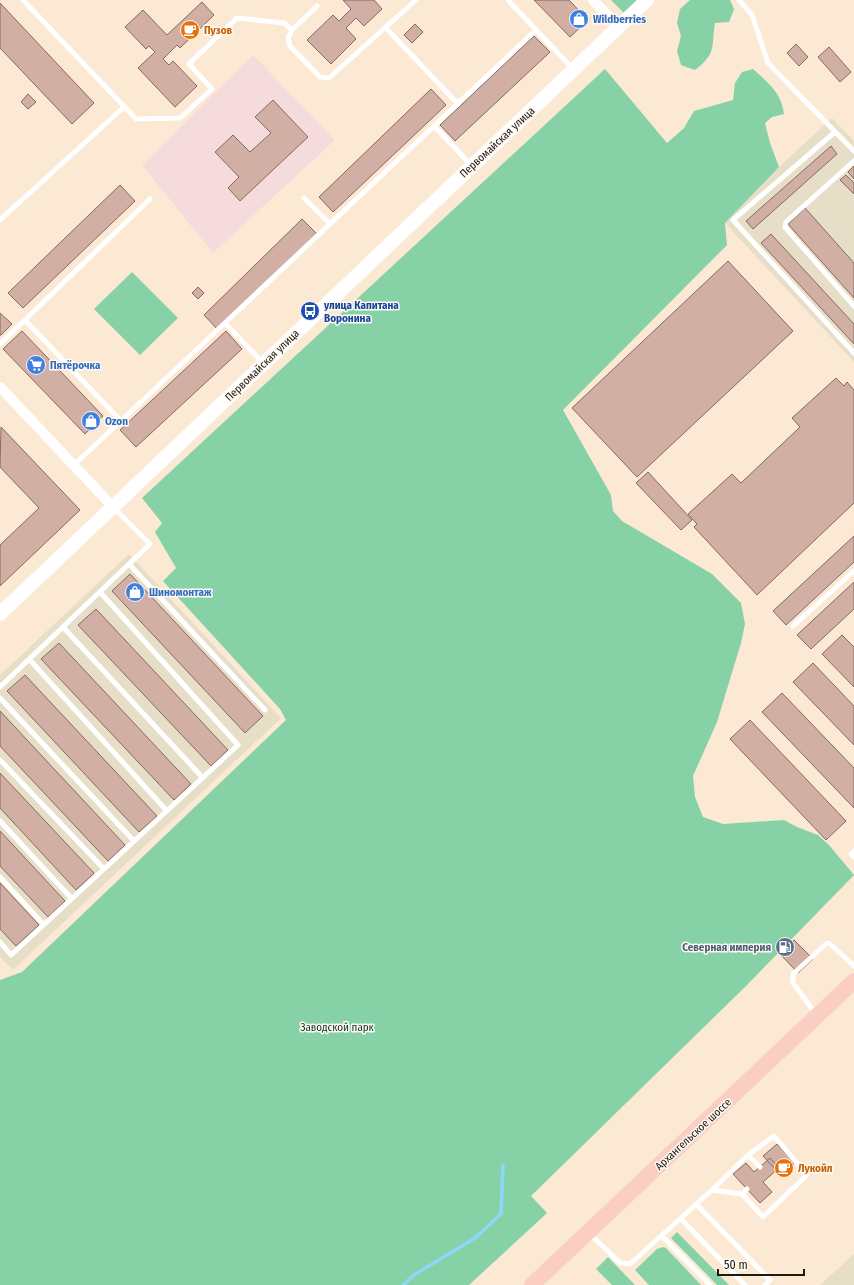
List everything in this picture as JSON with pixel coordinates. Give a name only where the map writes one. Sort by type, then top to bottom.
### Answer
[{"type":"main road","name":"Архангельское шоссе","points":[[532,1285],[854,981]]},
{"type":"street","points":[[593,0],[618,27]]},
{"type":"street","name":"Первомайская улица","points":[[0,614],[647,0]]},
{"type":"street","points":[[0,387],[113,507]]},
{"type":"lane","points":[[23,0],[136,119],[180,118],[212,89],[189,64],[237,18],[284,23],[292,30]]},
{"type":"lane","points":[[318,6],[292,30],[288,38],[290,46],[320,77],[329,78],[386,28],[409,2],[416,0]]},
{"type":"lane","points":[[508,0],[574,70]]},
{"type":"lane","points":[[739,0],[752,15],[768,63],[854,151]]},
{"type":"lane","points":[[386,28],[458,104]]},
{"type":"lane","points":[[74,465],[536,30]]},
{"type":"lane","points":[[0,220],[124,106]]},
{"type":"lane","points":[[434,126],[472,166]]},
{"type":"lane","points":[[835,132],[733,220],[854,353]]},
{"type":"lane","points":[[854,161],[786,222],[785,227],[854,306]]},
{"type":"lane","points":[[304,198],[330,224]]},
{"type":"lane","points":[[0,344],[150,199]]},
{"type":"lane","points":[[25,320],[121,420]]},
{"type":"lane","points":[[225,323],[264,364]]},
{"type":"lane","points":[[0,687],[150,544],[113,507]]},
{"type":"lane","points":[[129,564],[265,710]]},
{"type":"lane","points":[[793,626],[854,572]]},
{"type":"lane","points":[[0,942],[11,955],[238,745],[100,592]]},
{"type":"lane","points":[[63,627],[203,778]]},
{"type":"lane","points":[[30,659],[167,811]]},
{"type":"lane","points":[[0,698],[134,841]]},
{"type":"lane","points":[[0,760],[104,869]]},
{"type":"lane","points":[[0,821],[72,899]]},
{"type":"lane","points":[[854,851],[851,854],[854,857]]},
{"type":"lane","points":[[0,877],[44,925]]},
{"type":"lane","points":[[817,1016],[793,983],[793,974],[826,943],[830,944],[854,966]]},
{"type":"lane","points":[[588,1232],[620,1263],[630,1264],[697,1205],[712,1190],[748,1155],[774,1136],[807,1175],[763,1217],[742,1194],[712,1190]]},
{"type":"lane","points":[[748,1155],[760,1167]]},
{"type":"lane","points":[[742,1194],[747,1189]]},
{"type":"lane","points":[[697,1205],[770,1280],[765,1285]]},
{"type":"lane","points":[[681,1219],[745,1285]]},
{"type":"lane","points":[[662,1236],[710,1285]]},
{"type":"shaded area","points":[[253,55],[335,140],[213,253],[142,165]]},
{"type":"shaded area","points":[[832,118],[854,141],[854,362],[725,223],[779,167]]},
{"type":"shaded area","points":[[129,554],[281,718],[13,970],[0,957],[0,675]]},
{"type":"shaded area","points":[[854,1254],[854,1285],[820,1285]]},
{"type":"green space","points":[[611,0],[638,0],[624,13]]},
{"type":"green space","points":[[690,0],[730,0],[734,9],[729,22],[715,23],[712,50],[707,59],[695,70],[681,65],[677,51],[681,36],[677,23],[680,9]]},
{"type":"green space","name":"Заводской парк","points":[[605,69],[667,143],[684,128],[694,111],[733,100],[735,83],[742,72],[753,69],[777,94],[782,106],[784,114],[772,117],[765,123],[770,143],[779,167],[725,223],[727,245],[563,410],[611,495],[613,511],[622,521],[712,574],[741,603],[745,624],[741,643],[717,722],[693,776],[695,797],[703,817],[723,824],[784,820],[818,835],[829,845],[854,875],[746,986],[531,1196],[547,1213],[469,1285],[0,1285],[0,980],[22,972],[286,720],[280,709],[163,581],[176,568],[155,532],[162,523],[142,498]]},
{"type":"green space","points":[[132,272],[178,318],[140,355],[94,309]]},
{"type":"green space","points":[[677,1232],[729,1285],[717,1285],[671,1238]]},
{"type":"green space","points":[[663,1247],[666,1248],[701,1285],[649,1285],[635,1270],[657,1249]]},
{"type":"green space","points":[[608,1257],[635,1285],[612,1285],[596,1269]]},
{"type":"building","points":[[343,0],[374,0],[382,9],[364,26],[356,18],[346,28],[356,39],[331,64],[307,40],[333,15],[339,21],[351,9]]},
{"type":"building","points":[[534,0],[569,0],[588,20],[570,37]]},
{"type":"building","points":[[202,2],[214,15],[180,48],[177,45],[163,59],[169,65],[173,61],[197,86],[175,107],[138,68],[155,52],[149,46],[146,49],[125,27],[143,10],[167,35]]},
{"type":"building","points":[[0,3],[94,103],[72,124],[0,48]]},
{"type":"building","points":[[415,24],[423,32],[412,43],[404,35]]},
{"type":"building","points":[[534,36],[550,52],[455,141],[440,125]]},
{"type":"building","points":[[796,44],[808,57],[799,66],[787,53]]},
{"type":"building","points":[[829,47],[851,72],[840,82],[818,57]]},
{"type":"building","points":[[431,89],[446,105],[333,212],[319,197]]},
{"type":"building","points":[[28,94],[36,102],[28,109],[21,102]]},
{"type":"building","points":[[273,100],[308,137],[240,201],[228,188],[239,177],[215,152],[233,135],[250,152],[271,133],[255,117]]},
{"type":"building","points":[[831,146],[837,154],[753,229],[746,221]]},
{"type":"building","points":[[854,166],[854,179],[848,172]]},
{"type":"building","points":[[846,175],[854,183],[854,194],[840,180]]},
{"type":"building","points":[[120,185],[135,201],[23,308],[8,293]]},
{"type":"building","points":[[805,208],[854,263],[854,298],[788,224]]},
{"type":"building","points":[[302,219],[317,234],[218,330],[204,315]]},
{"type":"building","points":[[771,234],[854,324],[854,344],[761,243]]},
{"type":"building","points":[[728,261],[793,331],[637,477],[572,408]]},
{"type":"building","points":[[198,287],[204,293],[198,299],[192,293]]},
{"type":"building","points":[[0,313],[12,324],[1,335],[0,335]]},
{"type":"building","points":[[22,331],[103,416],[85,434],[3,349]]},
{"type":"building","points":[[226,331],[242,349],[136,447],[120,430]]},
{"type":"building","points":[[836,378],[844,386],[847,382],[854,390],[854,503],[757,595],[694,527],[697,524],[688,514],[732,474],[741,483],[800,427],[792,418]]},
{"type":"building","points":[[1,427],[80,510],[0,586],[0,545],[39,508],[0,467]]},
{"type":"building","points":[[648,472],[692,520],[681,530],[636,483]]},
{"type":"building","points":[[854,536],[854,562],[786,625],[773,611]]},
{"type":"building","points":[[130,574],[263,716],[245,733],[112,591]]},
{"type":"building","points":[[854,582],[854,609],[811,649],[797,635]]},
{"type":"building","points":[[96,609],[228,750],[211,766],[78,625]]},
{"type":"building","points":[[842,635],[854,647],[854,687],[822,654]]},
{"type":"building","points":[[59,643],[191,784],[174,800],[41,659]]},
{"type":"building","points":[[813,663],[854,706],[854,745],[793,682]]},
{"type":"building","points":[[25,675],[157,816],[139,832],[7,691]]},
{"type":"building","points":[[782,693],[854,768],[854,808],[762,712]]},
{"type":"building","points":[[0,711],[125,845],[108,861],[0,746]]},
{"type":"building","points":[[750,720],[846,821],[826,840],[730,739]]},
{"type":"building","points":[[0,773],[94,873],[76,890],[0,808]]},
{"type":"building","points":[[0,831],[65,901],[48,917],[0,866]]},
{"type":"building","points":[[0,883],[39,925],[16,946],[0,929]]},
{"type":"building","name":"Северная империя","points":[[787,938],[794,945],[783,955],[777,948]]},
{"type":"building","points":[[794,940],[813,959],[798,973],[780,954]]},
{"type":"building","name":"Лукойл","points":[[777,1144],[795,1163],[781,1175],[763,1156]]},
{"type":"building","points":[[770,1158],[779,1168],[763,1182],[772,1192],[760,1203],[733,1174],[746,1163],[754,1172]]},
{"type":"waterway","points":[[403,1285],[414,1275],[475,1238],[501,1214],[503,1165]]},
{"type":"place","name":"Wildberries","points":[[579,19]]},
{"type":"place","name":"Пузов","points":[[190,30]]},
{"type":"place","name":"улица Капитана Воронина","points":[[310,311]]},
{"type":"place","name":"Пятёрочка","points":[[36,365]]},
{"type":"place","name":"Ozon","points":[[91,421]]},
{"type":"place","name":"Шиномонтаж","points":[[135,592]]},
{"type":"place","name":"Северная империя","points":[[785,947]]},
{"type":"place","name":"Лукойл","points":[[784,1168]]}]
